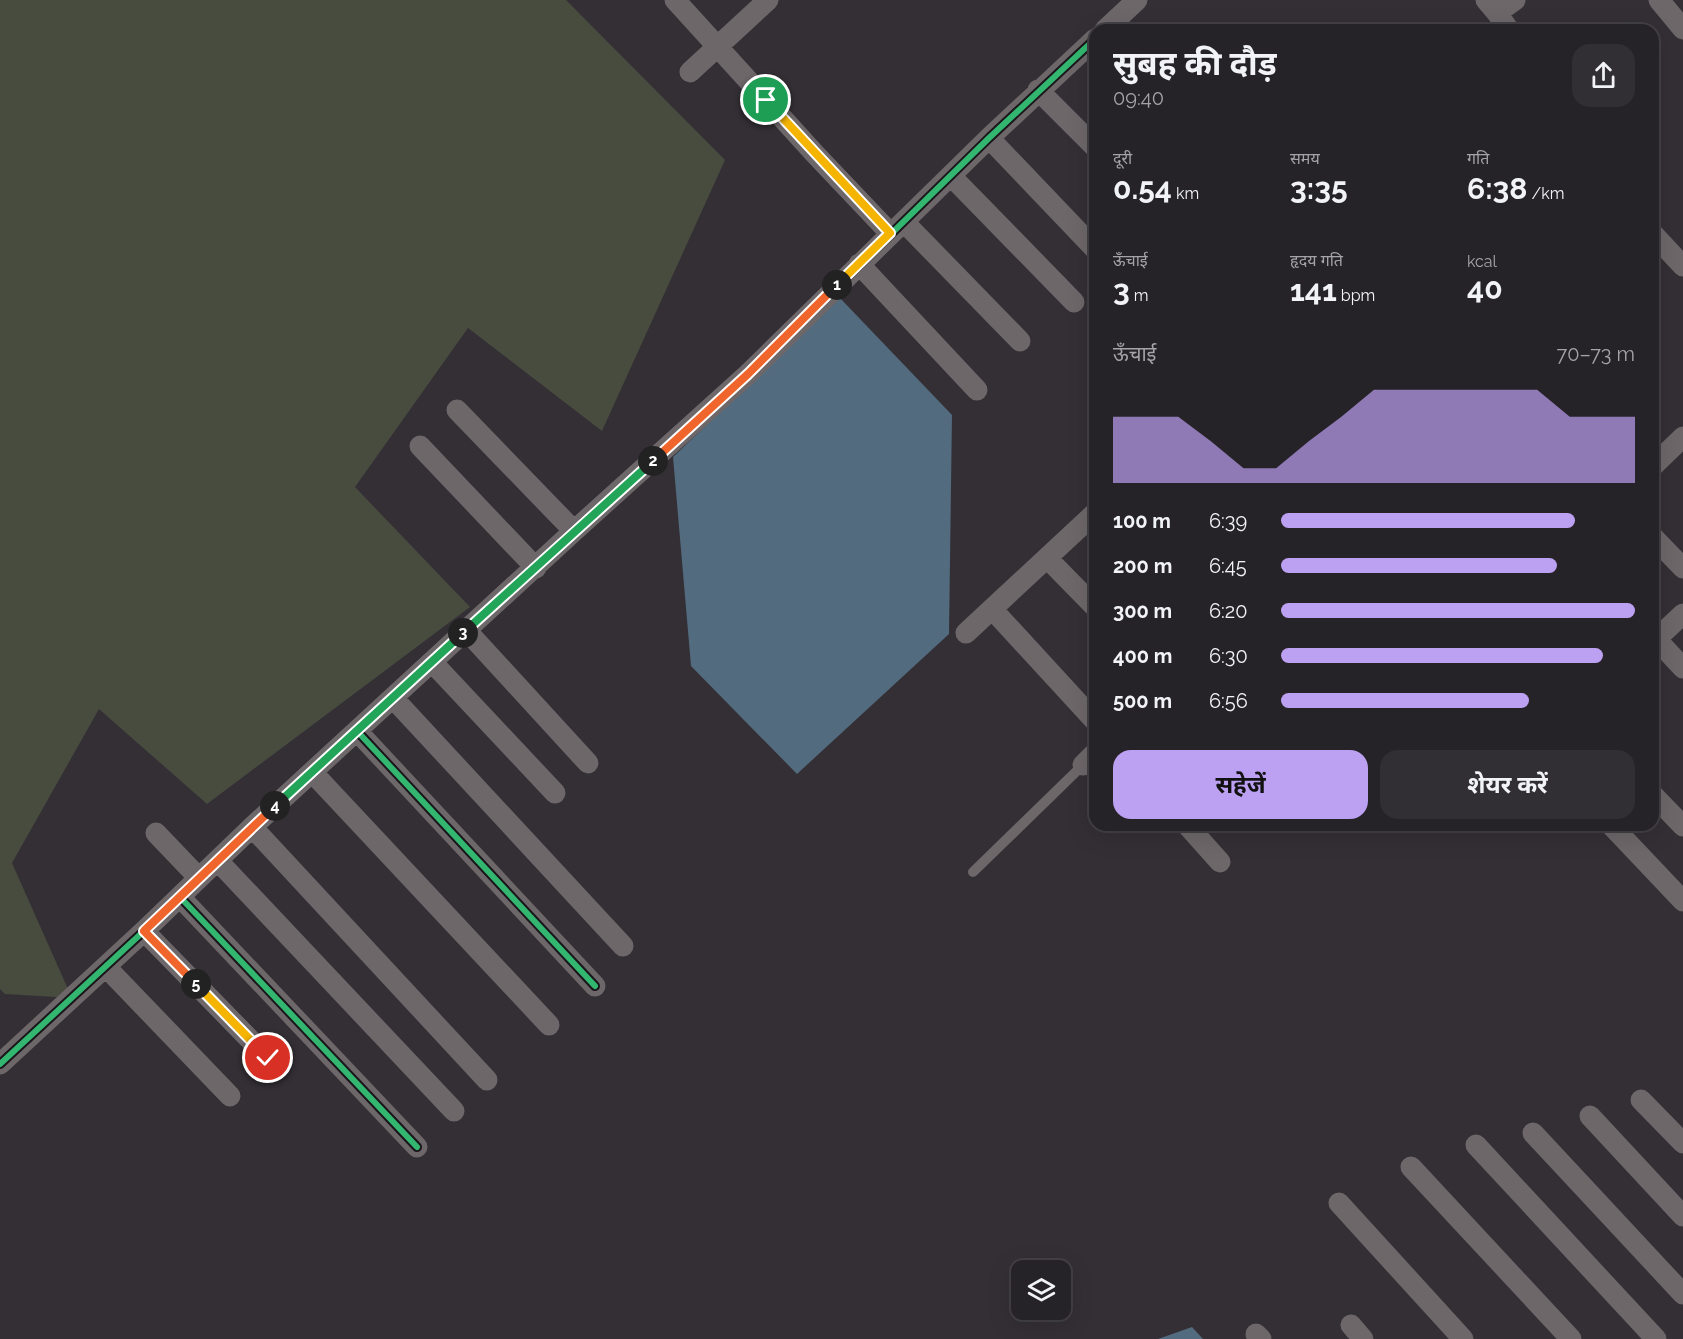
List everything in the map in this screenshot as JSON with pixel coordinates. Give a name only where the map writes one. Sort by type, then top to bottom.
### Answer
[{"type":"street","points":[[675,0],[815,154],[1020,341]]},
{"type":"street","points":[[1111,24],[1137,0]]},
{"type":"street","points":[[1497,14],[1515,0]]},
{"type":"street","points":[[1659,0],[1683,29]]},
{"type":"street","points":[[690,72],[718,47],[759,3]]},
{"type":"street","points":[[0,1064],[106,967],[252,827],[748,374],[1038,90],[1089,49]]},
{"type":"street","points":[[1038,90],[1089,141]]},
{"type":"street","points":[[989,138],[1089,243]]},
{"type":"street","points":[[951,176],[1074,302]]},
{"type":"street","points":[[1659,240],[1683,266]]},
{"type":"street","points":[[859,264],[977,390]]},
{"type":"street","points":[[457,410],[574,531]]},
{"type":"street","points":[[1659,460],[1683,437]]},
{"type":"street","points":[[420,446],[536,568]]},
{"type":"street","points":[[966,633],[1089,521]]},
{"type":"street","points":[[1659,543],[1683,568]]},
{"type":"street","points":[[1047,558],[1089,601]]},
{"type":"street","points":[[992,609],[1089,715]]},
{"type":"street","points":[[1659,636],[1683,614]]},
{"type":"street","points":[[466,630],[588,762]]},
{"type":"street","points":[[1659,646],[1683,668]]},
{"type":"street","points":[[432,662],[555,793]]},
{"type":"street","points":[[393,698],[623,946]]},
{"type":"street","points":[[357,731],[595,986]]},
{"type":"street","points":[[312,772],[549,1025]]},
{"type":"street","points":[[1659,801],[1683,826]]},
{"type":"street","points":[[252,827],[487,1080]]},
{"type":"street","points":[[1192,831],[1220,862]]},
{"type":"street","points":[[1617,831],[1683,902]]},
{"type":"street","points":[[156,833],[199,878]]},
{"type":"street","points":[[218,861],[454,1111]]},
{"type":"street","points":[[180,897],[417,1147]]},
{"type":"street","points":[[144,931],[268,1058]]},
{"type":"street","points":[[106,967],[230,1096]]},
{"type":"street","points":[[1641,1100],[1683,1143]]},
{"type":"street","points":[[1590,1116],[1683,1216]]},
{"type":"street","points":[[1533,1133],[1683,1294]]},
{"type":"street","points":[[1476,1145],[1656,1339]]},
{"type":"street","points":[[1411,1167],[1571,1339]]},
{"type":"street","points":[[1339,1203],[1463,1339]]},
{"type":"lane","points":[[973,872],[1089,759]]},
{"type":"green space","points":[[0,0],[566,0],[725,160],[602,431],[468,328],[355,487],[470,607],[207,804],[99,709],[12,863],[72,998],[5,994],[0,989]]},
{"type":"water","points":[[840,298],[952,415],[949,634],[797,774],[691,666],[673,457]]},
{"type":"water","points":[[1192,1327],[1203,1339],[1158,1339]]},
{"type":"cycle path","points":[[0,1064],[252,827],[748,374],[989,138],[1089,45]]},
{"type":"cycle path","points":[[357,731],[595,986]]},
{"type":"cycle path","points":[[180,897],[417,1147]]},
{"type":"route","points":[[268,1058],[144,931],[252,827],[748,374],[890,233],[766,100]]}]
